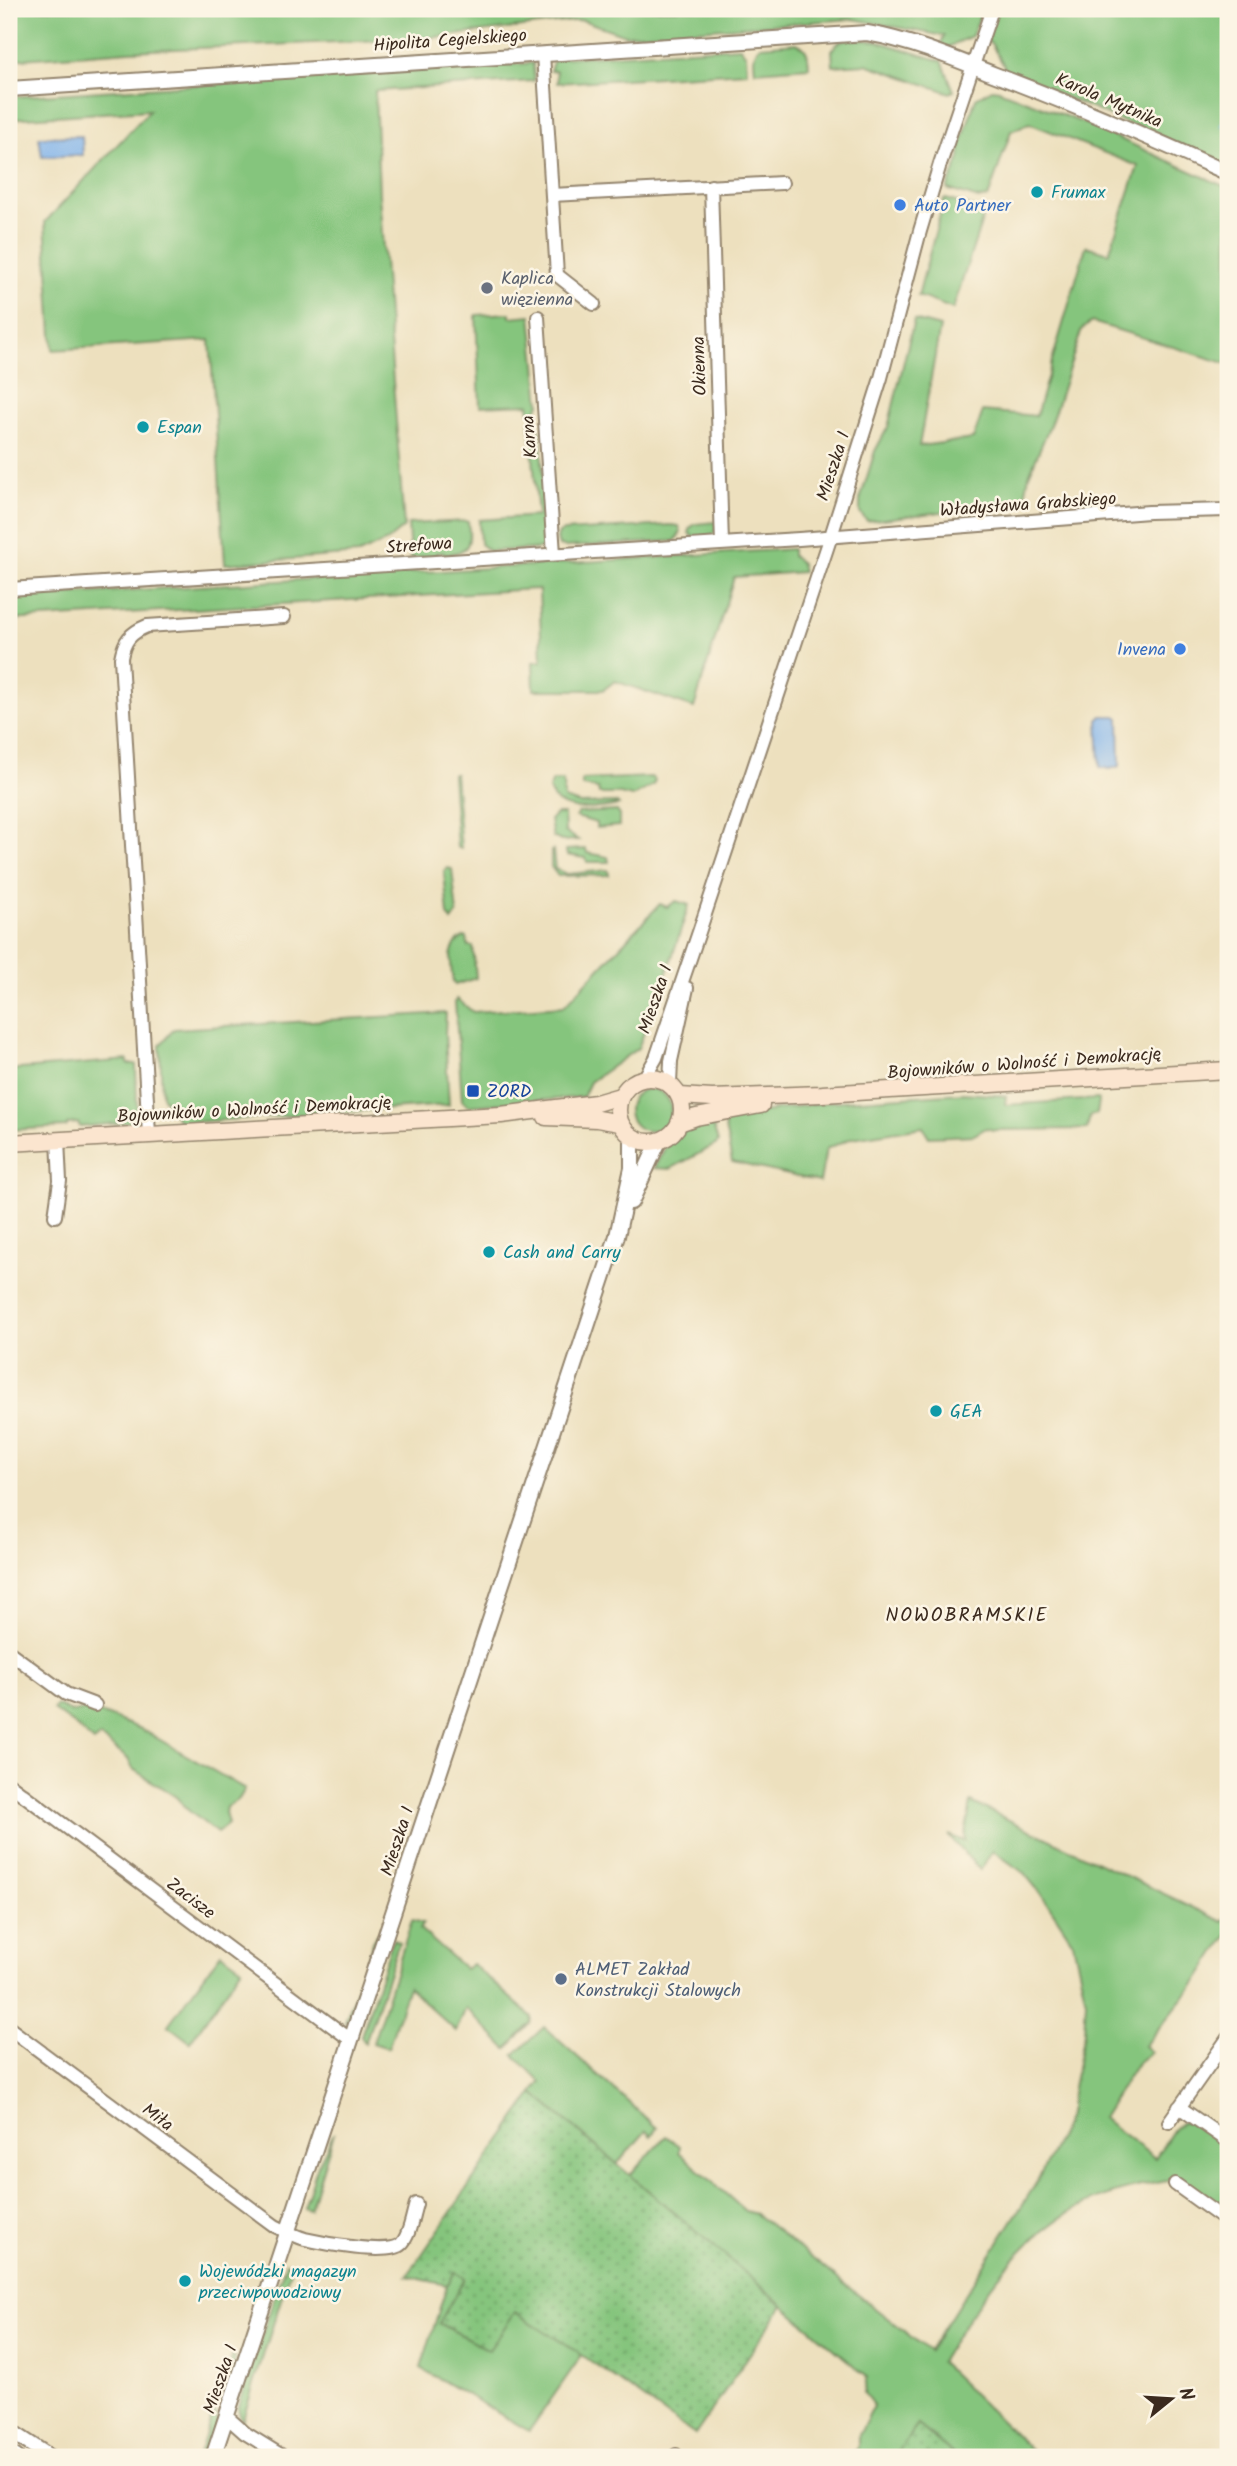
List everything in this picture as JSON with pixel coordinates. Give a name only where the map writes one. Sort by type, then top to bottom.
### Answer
[{"type":"main road","name":"Bojowników o Wolność i Demokrację","points":[[675,1090],[712,1098],[1228,1070]]},
{"type":"main road","points":[[645,1077],[659,1078],[675,1090],[682,1114],[679,1123],[667,1137],[659,1141],[640,1141],[632,1137],[620,1123],[620,1096],[626,1087],[635,1081],[645,1077]]},
{"type":"main road","name":"Bojowników o Wolność i Demokrację","points":[[679,1123],[705,1115],[822,1094]]},
{"type":"main road","name":"Bojowników o Wolność i Demokrację","points":[[9,1143],[501,1115],[596,1103],[620,1096]]},
{"type":"main road","name":"Bojowników o Wolność i Demokrację","points":[[501,1115],[597,1119],[620,1123]]},
{"type":"street","name":"Mieszka I","points":[[645,1077],[656,1058],[831,536],[881,378],[920,230],[992,9]]},
{"type":"street","name":"Hipolita Cegielskiego","points":[[9,89],[867,33],[973,65]]},
{"type":"street","points":[[543,54],[557,275],[594,304]]},
{"type":"street","name":"Karola Mytnika","points":[[973,65],[1102,116],[1228,173]]},
{"type":"street","points":[[552,195],[782,183]]},
{"type":"street","name":"Okienna","points":[[711,187],[722,544]]},
{"type":"street","name":"Karna","points":[[538,317],[554,554]]},
{"type":"street","name":"Władysława Grabskiego","points":[[831,536],[1149,512],[1228,510]]},
{"type":"street","name":"Strefowa","points":[[9,589],[831,536]]},
{"type":"street","points":[[149,1134],[121,658],[123,645],[129,636],[147,626],[284,617]]},
{"type":"street","name":"Mieszka I","points":[[675,1090],[671,1061],[699,932]]},
{"type":"street","name":"Mieszka I","points":[[617,1236],[632,1168],[632,1137]]},
{"type":"street","points":[[55,1216],[60,1181],[58,1140]]},
{"type":"street","name":"Mieszka I","points":[[213,2457],[617,1236],[659,1141]]},
{"type":"street","points":[[9,1652],[66,1694],[95,1705]]},
{"type":"street","name":"Zacisze","points":[[9,1784],[351,2040]]},
{"type":"street","name":"Miła","points":[[9,2028],[275,2226],[288,2232],[306,2239],[373,2250],[389,2250],[400,2245],[407,2234],[416,2204]]},
{"type":"street","points":[[1169,2122],[1228,2038]]},
{"type":"street","points":[[1179,2107],[1228,2141]]},
{"type":"street","points":[[1175,2183],[1228,2222]]},
{"type":"street","points":[[227,2417],[245,2433],[284,2457]]},
{"type":"street","points":[[9,2430],[50,2457]]},
{"type":"street","points":[[9,2452],[16,2457]]},
{"type":"green space","points":[[9,9],[983,9],[972,36],[950,46],[948,51],[939,48],[944,36],[853,19],[625,35],[582,20],[428,38],[129,51],[9,60]]},
{"type":"green space","points":[[997,9],[1228,9],[1228,166],[1003,71],[1004,66],[991,43],[987,41]]},
{"type":"green space","points":[[840,41],[877,41],[942,61],[954,91],[950,93],[866,64],[833,66],[832,50]]},
{"type":"green space","points":[[796,43],[807,52],[809,67],[755,71],[755,55],[760,46]]},
{"type":"green space","points":[[740,47],[746,55],[747,72],[557,83],[556,71],[550,71],[553,62],[560,58]]},
{"type":"green space","points":[[533,63],[534,81],[375,91],[379,194],[404,527],[387,541],[359,554],[225,564],[210,340],[53,350],[45,222],[150,110],[9,119],[9,97]]},
{"type":"green space","points":[[992,89],[1096,128],[1228,188],[1228,364],[1092,322],[1082,329],[1052,420],[1029,475],[1024,502],[867,521],[860,513],[860,500],[875,451],[888,427],[914,320],[940,327],[919,446],[973,439],[983,411],[1036,416],[1086,246],[1109,253],[1138,166],[1029,123],[1011,131],[988,198],[979,199],[947,189],[960,158],[961,144],[976,98]]},
{"type":"green space","points":[[946,199],[985,211],[953,309],[918,296]]},
{"type":"green space","points":[[510,313],[510,317],[531,315],[540,404],[535,411],[530,412],[529,404],[480,406],[476,315]]},
{"type":"green space","points":[[530,423],[540,431],[548,544],[539,549],[489,551],[480,544],[479,520],[538,516]]},
{"type":"green space","points":[[468,521],[469,542],[464,549],[453,554],[436,553],[436,556],[410,558],[408,524]]},
{"type":"green space","points":[[716,522],[716,531],[711,536],[695,538],[689,533],[691,527],[696,524]]},
{"type":"green space","points":[[679,526],[681,532],[675,541],[566,547],[559,546],[557,539],[559,533],[564,531]]},
{"type":"green space","points":[[792,549],[792,556],[801,563],[803,572],[734,577],[694,708],[615,681],[603,690],[534,690],[533,662],[542,661],[539,590],[536,589],[9,620],[9,598]]},
{"type":"green space","points":[[452,774],[455,774],[461,848],[457,847]]},
{"type":"green space","points":[[651,777],[655,780],[653,785],[632,797],[599,794],[598,789],[582,786],[582,780]]},
{"type":"green space","points":[[553,781],[563,781],[564,799],[580,804],[619,805],[589,809],[569,807],[553,798],[549,789]]},
{"type":"green space","points":[[617,811],[619,826],[596,828],[596,823],[576,817],[578,813]]},
{"type":"green space","points":[[556,814],[564,814],[565,832],[578,840],[561,841],[553,837],[550,820]]},
{"type":"green space","points":[[586,849],[587,853],[608,857],[609,862],[587,862],[586,858],[567,855],[566,852]]},
{"type":"green space","points":[[553,850],[555,869],[567,874],[608,870],[609,875],[558,876],[551,867]]},
{"type":"green space","points":[[447,868],[452,869],[457,914],[452,921],[448,915],[444,873]]},
{"type":"green space","points":[[676,901],[689,905],[663,985],[638,1048],[590,1082],[583,1097],[468,1106],[462,1100],[455,1002],[457,999],[473,1012],[564,1006],[660,904],[667,907]]},
{"type":"green space","points":[[464,937],[467,938],[468,946],[473,946],[476,978],[455,985],[451,969],[452,951]]},
{"type":"green space","points":[[446,1013],[449,1105],[180,1123],[162,1096],[160,1045],[174,1029]]},
{"type":"green space","points":[[128,1060],[128,1064],[136,1064],[137,1113],[128,1122],[80,1127],[78,1123],[68,1124],[66,1127],[9,1130],[9,1070]]},
{"type":"green space","points":[[650,1089],[665,1095],[671,1110],[665,1125],[650,1131],[635,1125],[629,1110],[635,1095]]},
{"type":"green space","points":[[963,1093],[1006,1096],[1005,1105],[1098,1099],[1099,1102],[1097,1114],[1090,1116],[1087,1129],[986,1128],[974,1135],[929,1137],[923,1127],[852,1138],[826,1149],[820,1182],[732,1162],[723,1118],[827,1102]]},
{"type":"green space","points":[[711,1119],[717,1144],[670,1169],[654,1168],[666,1146],[680,1136],[687,1126]]},
{"type":"green space","points":[[57,1705],[70,1712],[93,1710],[141,1729],[245,1789],[239,1799],[226,1807],[228,1824],[217,1833],[176,1797],[133,1769],[128,1759],[100,1737],[94,1742],[53,1710]]},
{"type":"green space","points":[[971,1802],[1223,1922],[1228,1914],[1228,1934],[1195,1984],[1144,2046],[1151,2052],[1137,2063],[1102,2118],[1155,2158],[1174,2129],[1182,2122],[1190,2122],[1228,2149],[1228,2213],[1180,2179],[1109,2194],[1063,2216],[1041,2232],[1021,2251],[986,2293],[940,2362],[1038,2457],[957,2457],[918,2425],[894,2457],[851,2457],[858,2447],[858,2437],[874,2406],[864,2393],[867,2377],[630,2175],[666,2136],[680,2146],[679,2152],[745,2211],[756,2214],[929,2351],[1035,2185],[1052,2152],[1067,2118],[1084,2032],[1086,2001],[1073,1942],[1042,1895],[1024,1873],[993,1851],[980,1870],[948,1835],[964,1841]]},
{"type":"green space","points":[[412,1920],[423,1923],[420,1929],[465,1969],[472,1964],[532,2017],[531,2023],[507,2049],[466,2008],[456,2031],[408,1987],[388,2048],[373,2043]]},
{"type":"green space","points":[[376,1934],[379,1934],[351,2016],[344,2024]]},
{"type":"green space","points":[[393,1939],[399,1942],[365,2043],[361,2036]]},
{"type":"green space","points":[[221,1953],[242,1968],[190,2042],[168,2025]]},
{"type":"green space","points":[[544,2027],[657,2128],[651,2136],[646,2131],[617,2164],[533,2093],[541,2082],[514,2055]]},
{"type":"green space","points":[[533,2093],[783,2305],[695,2435],[582,2355],[515,2312],[489,2350],[439,2323],[465,2278],[455,2272],[447,2285],[407,2276]]},
{"type":"green space","points":[[334,2133],[310,2210],[304,2208],[318,2165]]},
{"type":"green space","points":[[286,2262],[292,2265],[242,2422],[238,2409]]},
{"type":"green space","points":[[455,2272],[465,2278],[440,2323],[515,2312],[582,2355],[529,2431],[421,2368],[447,2285]]},
{"type":"green space","points":[[232,2356],[235,2357],[235,2363],[231,2385],[224,2400],[217,2401]]},
{"type":"green space","points":[[214,2410],[217,2421],[215,2433],[205,2457],[198,2457]]},
{"type":"green space","points":[[918,2425],[957,2457],[894,2457]]},
{"type":"water","points":[[82,136],[83,155],[42,157],[39,137]]},
{"type":"water","points":[[1102,716],[1119,718],[1120,766],[1110,769],[1100,767],[1098,720]]},
{"type":"waterway","points":[[1222,126],[1228,117]]},
{"type":"place","name":"Frumax","points":[[1037,192]]},
{"type":"place","name":"Auto Partner","points":[[900,205]]},
{"type":"place","name":"Kaplica więzienna","points":[[487,288]]},
{"type":"place","name":"Espan","points":[[143,427]]},
{"type":"place","name":"Invena","points":[[1180,649]]},
{"type":"place","name":"ZORD","points":[[473,1091]]},
{"type":"place","name":"Cash and Carry","points":[[489,1252]]},
{"type":"place","name":"GEA","points":[[936,1411]]},
{"type":"place","name":"ALMET Zakład Konstrukcji Stalowych","points":[[561,1979]]},
{"type":"place","name":"Wojewódzki magazyn przeciwpowodziowy","points":[[185,2281]]},
{"type":"district","name":"NOWOBRAMSKIE","points":[[967,1614]]}]
